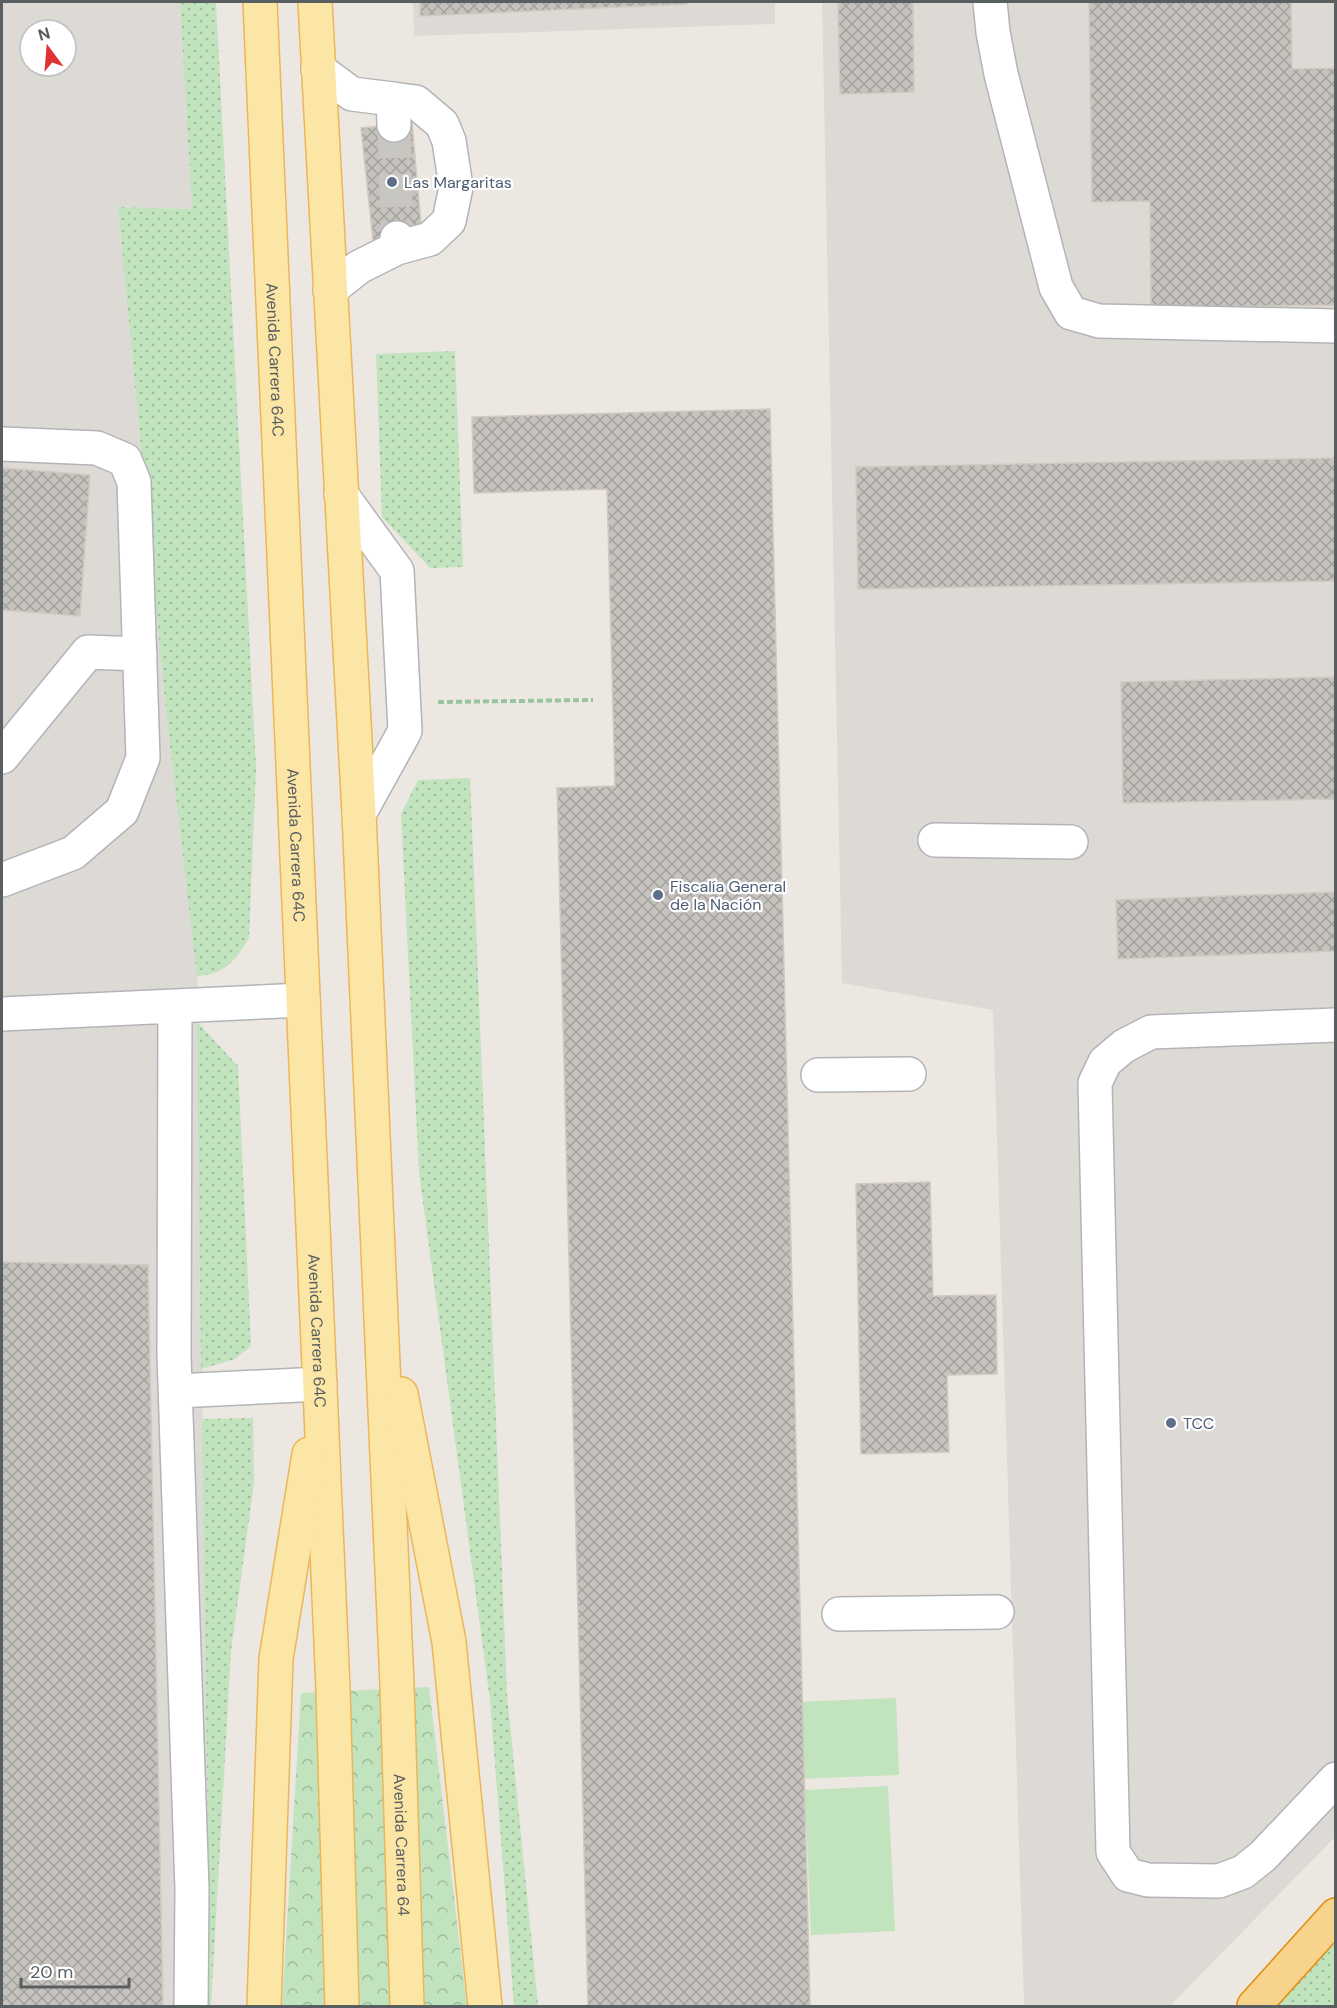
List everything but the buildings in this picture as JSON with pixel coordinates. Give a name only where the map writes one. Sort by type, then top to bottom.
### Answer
[{"type":"highway","points":[[1254,2007],[1335,1915]]},
{"type":"main road","name":"Avenida Carrera 64C","points":[[260,2],[333,1689],[342,2007]]},
{"type":"main road","points":[[315,2],[359,814],[380,1285],[449,1642],[485,2007]]},
{"type":"main road","name":"Avenida Carrera 64","points":[[380,1285],[397,1685],[407,2007]]},
{"type":"main road","points":[[264,2007],[276,1659],[320,1384]]},
{"type":"lane","points":[[990,2],[993,32],[1007,97],[1056,287],[1071,313],[1099,321],[1335,326]]},
{"type":"lane","points":[[318,69],[352,94],[394,112],[416,102],[442,124],[449,141],[456,187],[449,221],[430,239],[397,243],[359,267],[330,290]]},
{"type":"lane","points":[[2,444],[97,448],[125,460],[134,482],[143,758],[122,811],[73,853],[2,880]]},
{"type":"lane","points":[[341,494],[397,572],[405,731],[359,814]]},
{"type":"lane","points":[[2,757],[88,652],[140,654]]},
{"type":"lane","points":[[934,840],[1071,842]]},
{"type":"lane","points":[[2,1014],[303,1000]]},
{"type":"lane","points":[[176,1007],[174,1214],[176,1391],[192,1889],[191,2007]]},
{"type":"lane","points":[[1335,1025],[1150,1032],[1124,1046],[1105,1062],[1095,1083],[1113,1852],[1128,1875],[1138,1878],[1149,1881],[1219,1881],[1243,1872],[1263,1856],[1335,1779]]},
{"type":"lane","points":[[818,1075],[909,1074]]},
{"type":"lane","points":[[176,1391],[320,1384]]},
{"type":"lane","points":[[839,1614],[997,1612]]},
{"type":"path","points":[[435,702],[593,700]]},
{"type":"shaded area","points":[[2,2],[180,2],[192,209],[118,207],[166,711],[197,967],[208,1845],[206,2006],[2,2006]]},
{"type":"shaded area","points":[[413,2],[775,2],[775,24],[414,36]]},
{"type":"shaded area","points":[[822,2],[1335,2],[1335,1837],[1170,2006],[1024,2006],[993,1010],[842,983]]},
{"type":"green space","points":[[180,2],[216,2],[256,767],[249,938],[228,965],[207,975],[197,976],[166,711],[118,207],[192,209]]},
{"type":"green space","points":[[455,351],[463,567],[430,568],[382,517],[376,354]]},
{"type":"green space","points":[[470,778],[507,1694],[538,2006],[514,2006],[490,1700],[419,1172],[401,814],[418,780]]},
{"type":"green space","points":[[197,1022],[238,1066],[251,1346],[235,1359],[201,1369]]},
{"type":"green space","points":[[253,1418],[254,1483],[231,1651],[211,2006],[206,2006],[208,1845],[202,1419]]},
{"type":"green space","points":[[429,1687],[467,2006],[282,2006],[301,1693]]},
{"type":"green space","points":[[896,1698],[899,1775],[796,1779],[793,1702]]},
{"type":"green space","points":[[888,1786],[895,1931],[811,1935],[805,1790]]},
{"type":"green space","points":[[1335,1930],[1335,2006],[1269,2006]]},
{"type":"tunnel","points":[[394,125],[397,238]]},
{"type":"place","name":"Las Margaritas","points":[[392,182]]},
{"type":"place","name":"Fiscalía General de la Nación","points":[[658,895]]},
{"type":"place","name":"TCC","points":[[1171,1423]]}]
